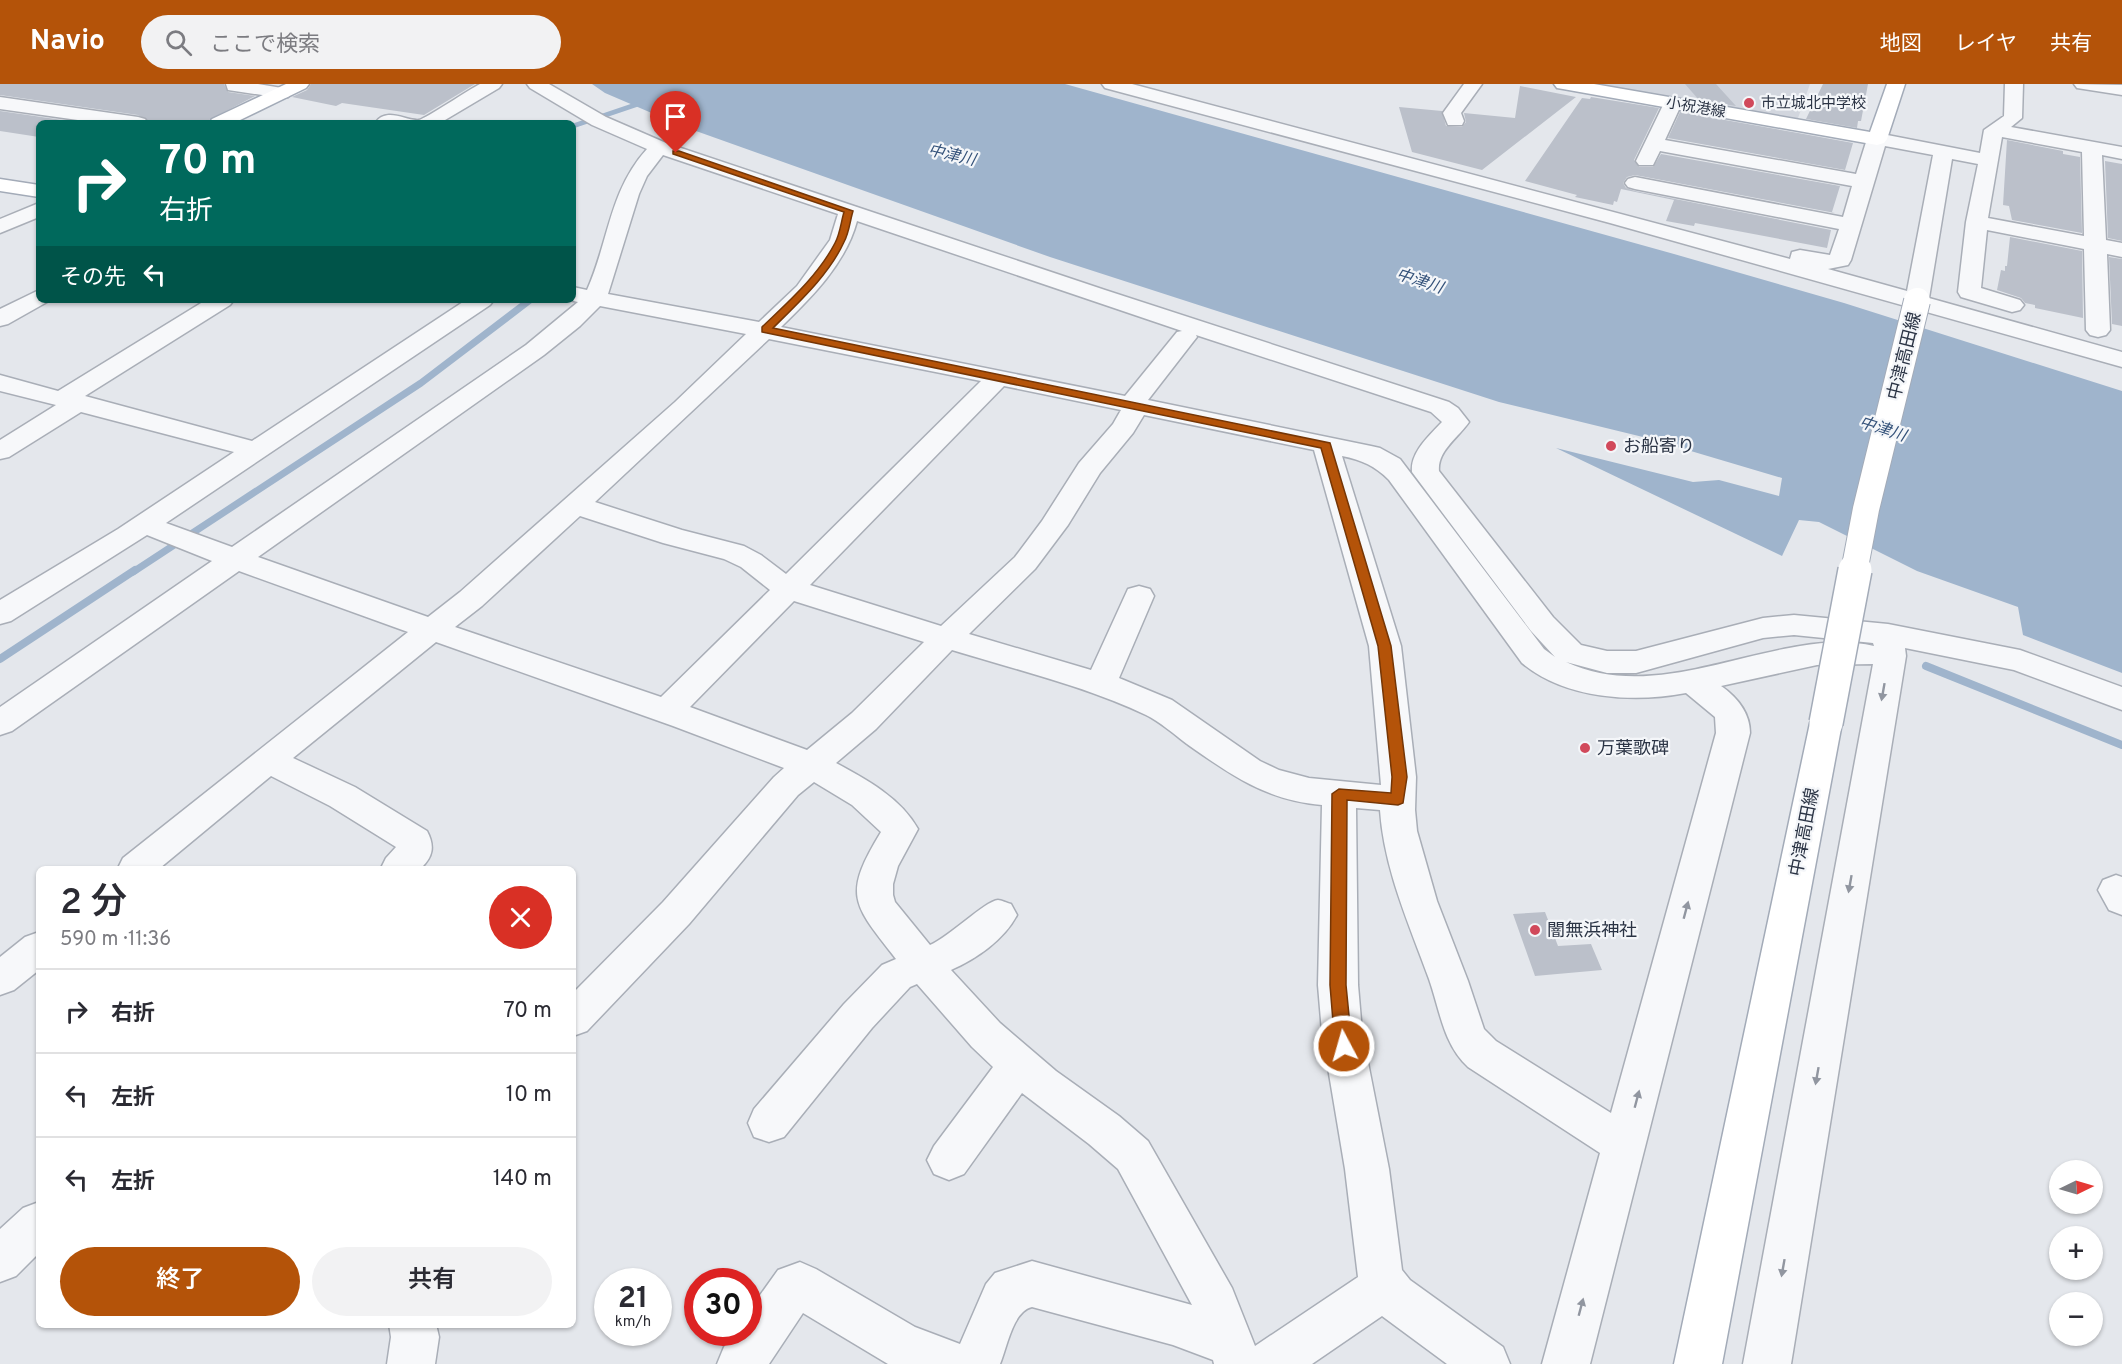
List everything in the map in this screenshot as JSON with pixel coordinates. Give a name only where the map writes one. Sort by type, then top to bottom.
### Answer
[{"type":"main road","points":[[225,120],[300,84]]},
{"type":"main road","name":"小祝港線","points":[[1563,84],[1877,139]]},
{"type":"main road","points":[[1877,139],[1896,84]]},
{"type":"main road","points":[[0,185],[36,191]]},
{"type":"main road","name":"中津高田線","points":[[1698,1364],[1826,723],[1866,509],[1917,301]]},
{"type":"street","points":[[431,120],[493,84]]},
{"type":"street","points":[[536,84],[599,121],[659,147],[1445,409],[1455,424],[1426,459],[1424,467],[1426,472],[1542,624],[1570,653],[1608,662],[1635,662],[1774,626],[1794,625],[1889,645],[2020,661],[2122,699]]},
{"type":"street","points":[[1111,84],[1367,150],[1697,240],[2122,360]]},
{"type":"street","points":[[1455,121],[1452,113],[1473,84]]},
{"type":"street","points":[[2013,118],[2014,84]]},
{"type":"street","points":[[2083,84],[2122,90]]},
{"type":"street","points":[[234,86],[282,93]]},
{"type":"street","points":[[0,103],[117,120]]},
{"type":"street","points":[[1623,210],[1674,103]]},
{"type":"street","points":[[2035,311],[1970,292],[1977,222],[1994,130],[2013,118],[2122,137]]},
{"type":"street","points":[[1994,130],[2122,153]]},
{"type":"street","points":[[1697,240],[1736,244],[1826,263],[1840,260],[1877,139],[1988,160]]},
{"type":"street","points":[[1654,144],[1864,182]]},
{"type":"street","points":[[0,723],[535,350],[584,296],[633,180],[659,147]]},
{"type":"street","points":[[2092,147],[2098,330]]},
{"type":"street","points":[[1917,301],[1943,152]]},
{"type":"street","points":[[1635,183],[1851,225]]},
{"type":"street","points":[[0,228],[36,210]]},
{"type":"street","points":[[138,866],[495,578],[766,330],[805,291],[835,250],[841,240],[849,211]]},
{"type":"street","points":[[1977,222],[2122,250]]},
{"type":"street","points":[[584,296],[766,330],[1371,454],[1390,465],[1533,656],[1571,677],[1603,686],[1636,688],[1692,682],[1815,654],[1889,645]]},
{"type":"street","points":[[0,319],[36,299]]},
{"type":"street","points":[[0,451],[71,400],[217,303]]},
{"type":"street","points":[[0,614],[144,524],[477,303]]},
{"type":"street","points":[[2122,337],[2079,324],[2106,347],[2122,352]]},
{"type":"street","points":[[576,1016],[676,913],[756,819],[809,765],[864,721],[947,637],[1006,582],[1037,548],[1075,489],[1113,441],[1134,406],[1185,337]]},
{"type":"street","points":[[667,711],[978,400],[997,378]]},
{"type":"street","points":[[0,383],[256,450]]},
{"type":"street","points":[[1326,446],[1385,646],[1400,777],[1399,831],[1418,901],[1470,1043],[1482,1054],[1625,1145]]},
{"type":"street","points":[[575,505],[663,534],[734,552],[790,589],[810,597],[1100,685],[1160,708],[1248,770],[1269,780],[1293,788],[1398,799]]},
{"type":"street","points":[[144,524],[234,560],[667,711],[809,765],[842,780],[869,798],[900,829],[876,872],[874,896],[877,908],[974,1023],[1041,1084],[1120,1142],[1133,1155],[1216,1304],[1235,1354]]},
{"type":"street","points":[[1100,685],[1123,626],[1139,596]]},
{"type":"street","points":[[1767,1364],[1889,645]]},
{"type":"street","points":[[1566,1364],[1733,728],[1733,720],[1725,707],[1692,682]]},
{"type":"street","points":[[267,761],[364,809],[414,841],[414,853],[401,866]]},
{"type":"street","points":[[1339,794],[1338,962],[1342,1032],[1367,1169],[1379,1272],[1385,1286],[1402,1303],[1486,1364]]},
{"type":"street","points":[[769,1123],[880,992],[897,976],[942,957],[962,945],[998,915]]},
{"type":"street","points":[[0,979],[36,950]]},
{"type":"street","points":[[949,1160],[1019,1064]]},
{"type":"street","points":[[0,1260],[36,1226]]},
{"type":"street","points":[[976,1364],[1002,1300],[1011,1289],[1032,1284],[1173,1322],[1235,1354]]},
{"type":"street","points":[[741,1364],[794,1286],[800,1285],[897,1355],[950,1364]]},
{"type":"street","points":[[1271,1364],[1385,1286]]},
{"type":"street","points":[[411,1364],[416,1337],[413,1328]]},
{"type":"shaded area","name":"市立城北中学校","points":[[1591,84],[1810,84],[1797,121]]},
{"type":"water","name":"中津川","points":[[592,84],[1065,84],[1844,303],[2122,391],[2122,673],[2023,635],[2018,607],[1917,571],[1819,522],[1799,520],[1782,556],[1556,448],[1693,482],[1719,480],[1779,496],[1782,478],[1647,438],[1499,402],[1050,257],[682,126],[605,93]]},
{"type":"building","points":[[0,84],[224,84],[228,92],[255,96],[209,120],[147,120],[138,115],[0,95]]},
{"type":"building","points":[[311,84],[475,84],[424,115],[342,103],[336,106],[292,97],[307,90]]},
{"type":"building","points":[[1685,84],[1716,84],[1736,106],[1699,100]]},
{"type":"building","points":[[1823,84],[1868,84],[1861,121],[1858,121],[1857,128],[1806,119]]},
{"type":"building","points":[[1520,86],[1576,97],[1482,170],[1412,152],[1399,107],[1442,111],[1446,126],[1462,127],[1466,122],[1464,113],[1515,118]]},
{"type":"building","points":[[1591,97],[1659,108],[1634,160],[1639,167],[1653,167],[1661,154],[1840,186],[1832,212],[1835,213],[1635,175],[1627,177],[1623,183],[1626,188],[1635,191],[1831,230],[1827,248],[1695,223],[1694,226],[1666,221],[1674,200],[1621,189],[1617,202],[1614,201],[1613,205],[1575,197],[1577,195],[1525,181],[1582,98],[1590,99]]},
{"type":"building","points":[[0,111],[62,120],[36,120],[36,137],[0,131]]},
{"type":"building","points":[[1680,112],[1853,143],[1845,170],[1668,138]]},
{"type":"building","points":[[2007,140],[2063,151],[2063,154],[2080,157],[2082,233],[2012,220],[2009,206],[2003,205]]},
{"type":"building","points":[[2105,161],[2122,164],[2122,241],[2108,238]]},
{"type":"building","points":[[2010,237],[2082,251],[2083,318],[2035,308],[2035,305],[2025,303],[2021,298],[1997,290],[2001,270],[2005,271],[2005,266],[2007,266]]},
{"type":"building","points":[[2109,257],[2122,259],[2122,326],[2112,324]]},
{"type":"building","name":"闇無浜神社","points":[[1545,912],[1558,946],[1591,944],[1602,970],[1535,976],[1513,914]]},
{"type":"waterway","points":[[576,125],[644,102]]},
{"type":"waterway","points":[[133,572],[421,383],[526,303]]},
{"type":"waterway","points":[[0,659],[135,570]]},
{"type":"waterway","points":[[1926,666],[2122,745]]},
{"type":"place","name":"市立城北中学校","points":[[1749,103]]},
{"type":"place","name":"お船寄り","points":[[1611,446]]},
{"type":"place","name":"万葉歌碑","points":[[1585,748]]},
{"type":"place","name":"闇無浜神社","points":[[1535,930]]},
{"type":"route","points":[[676,153],[849,211],[844,220],[841,240],[835,250],[805,291],[766,330],[1326,446],[1385,646],[1400,777],[1398,799],[1339,794],[1338,985],[1344,1046]]}]
